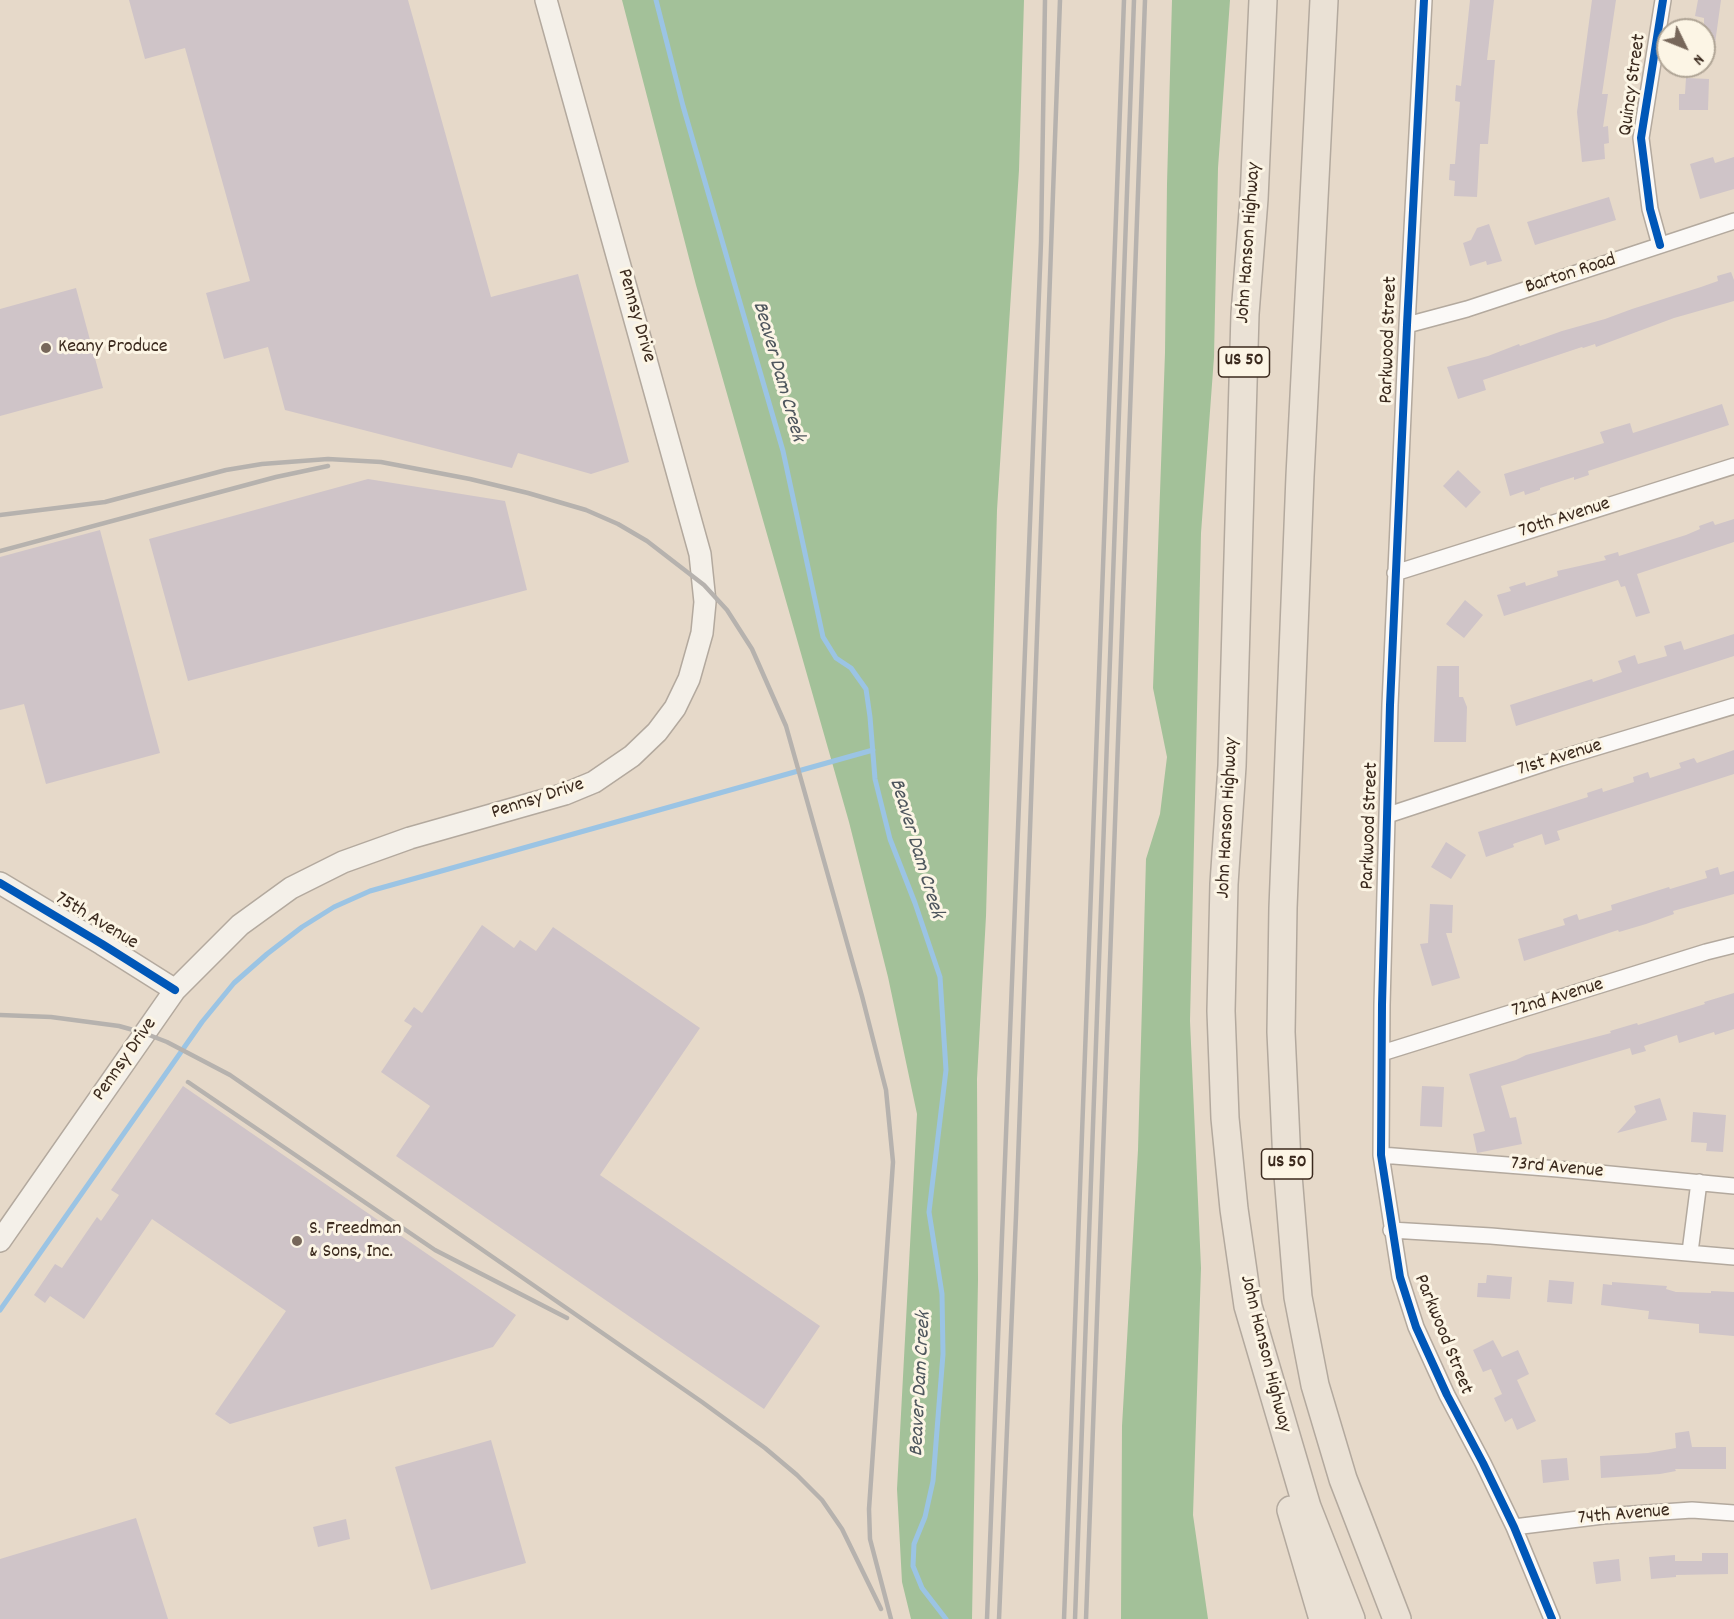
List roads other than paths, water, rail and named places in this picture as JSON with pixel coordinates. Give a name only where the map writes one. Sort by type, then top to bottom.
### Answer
[{"type":"highway","name":"John Hanson Highway","points":[[1263,0],[1254,199],[1245,314],[1232,766],[1224,884],[1221,1011],[1225,1118],[1234,1209],[1248,1306],[1307,1507],[1351,1619]]},
{"type":"highway","name":"US 50","points":[[1324,0],[1300,476],[1283,908],[1281,1032],[1287,1163],[1298,1297],[1315,1385],[1343,1479],[1397,1619]]},
{"type":"highway","points":[[1265,1368],[1288,1499],[1323,1619]]},
{"type":"main road","name":"Pennsy Drive","points":[[0,1241],[175,990],[249,918],[275,898],[322,872],[367,852],[565,794],[606,775],[632,756],[657,732],[675,708],[689,679],[699,649],[703,625],[705,594],[700,554],[546,0]]},
{"type":"main road","name":"75th Avenue","points":[[0,883],[175,990]]},
{"type":"street","name":"Parkwood Street","points":[[1424,0],[1395,573],[1381,1155],[1400,1277],[1416,1327],[1447,1395],[1514,1527],[1552,1619]]},
{"type":"street","name":"Quincy Street","points":[[1660,245],[1649,200],[1641,138],[1662,0]]},
{"type":"street","name":"Barton Road","points":[[1407,325],[1467,309],[1734,221]]},
{"type":"street","name":"70th Avenue","points":[[1395,573],[1734,466]]},
{"type":"street","name":"71st Avenue","points":[[1388,815],[1561,758],[1734,706]]},
{"type":"street","name":"72nd Avenue","points":[[1382,1053],[1734,945]]},
{"type":"street","name":"73rd Avenue","points":[[1381,1155],[1734,1186]]},
{"type":"street","points":[[1690,1252],[1699,1182]]},
{"type":"street","points":[[1391,1230],[1471,1234],[1734,1257]]},
{"type":"street","name":"74th Avenue","points":[[1514,1527],[1614,1515],[1692,1510],[1734,1513]]},
{"type":"waterway","name":"Beaver Dam Creek","points":[[656,0],[683,106],[783,451],[823,637],[836,658],[851,668],[866,689],[875,779],[890,839],[940,977],[946,1070],[929,1212],[942,1294],[943,1354],[933,1481],[925,1517],[914,1544],[913,1566],[922,1588],[946,1619]]},
{"type":"waterway","points":[[0,1310],[202,1022],[234,983],[302,927],[334,907],[370,891],[873,750]]},
{"type":"railway","points":[[987,1619],[1041,242],[1045,0]]},
{"type":"railway","points":[[999,1619],[1016,1216],[1060,0]]},
{"type":"railway","points":[[1064,1619],[1124,0]]},
{"type":"railway","points":[[1075,1619],[1134,0]]},
{"type":"railway","points":[[1086,1619],[1145,0]]},
{"type":"railway","points":[[0,515],[105,502],[226,470],[262,464],[328,459],[381,462],[470,479],[586,510],[618,524],[647,541],[704,585],[727,610],[752,649],[786,726],[886,1090],[893,1162],[869,1509],[870,1539],[891,1619]]},
{"type":"railway","points":[[0,551],[276,477],[328,466]]},
{"type":"railway","points":[[0,1015],[51,1017],[119,1026],[167,1042],[230,1075],[765,1448],[822,1500],[842,1529],[881,1609]]},
{"type":"railway","points":[[188,1082],[435,1250],[567,1318]]},
{"type":"place","name":"Keany Produce","points":[[46,348]]},
{"type":"place","name":"S. Freedman & Sons, Inc.","points":[[297,1241]]}]
